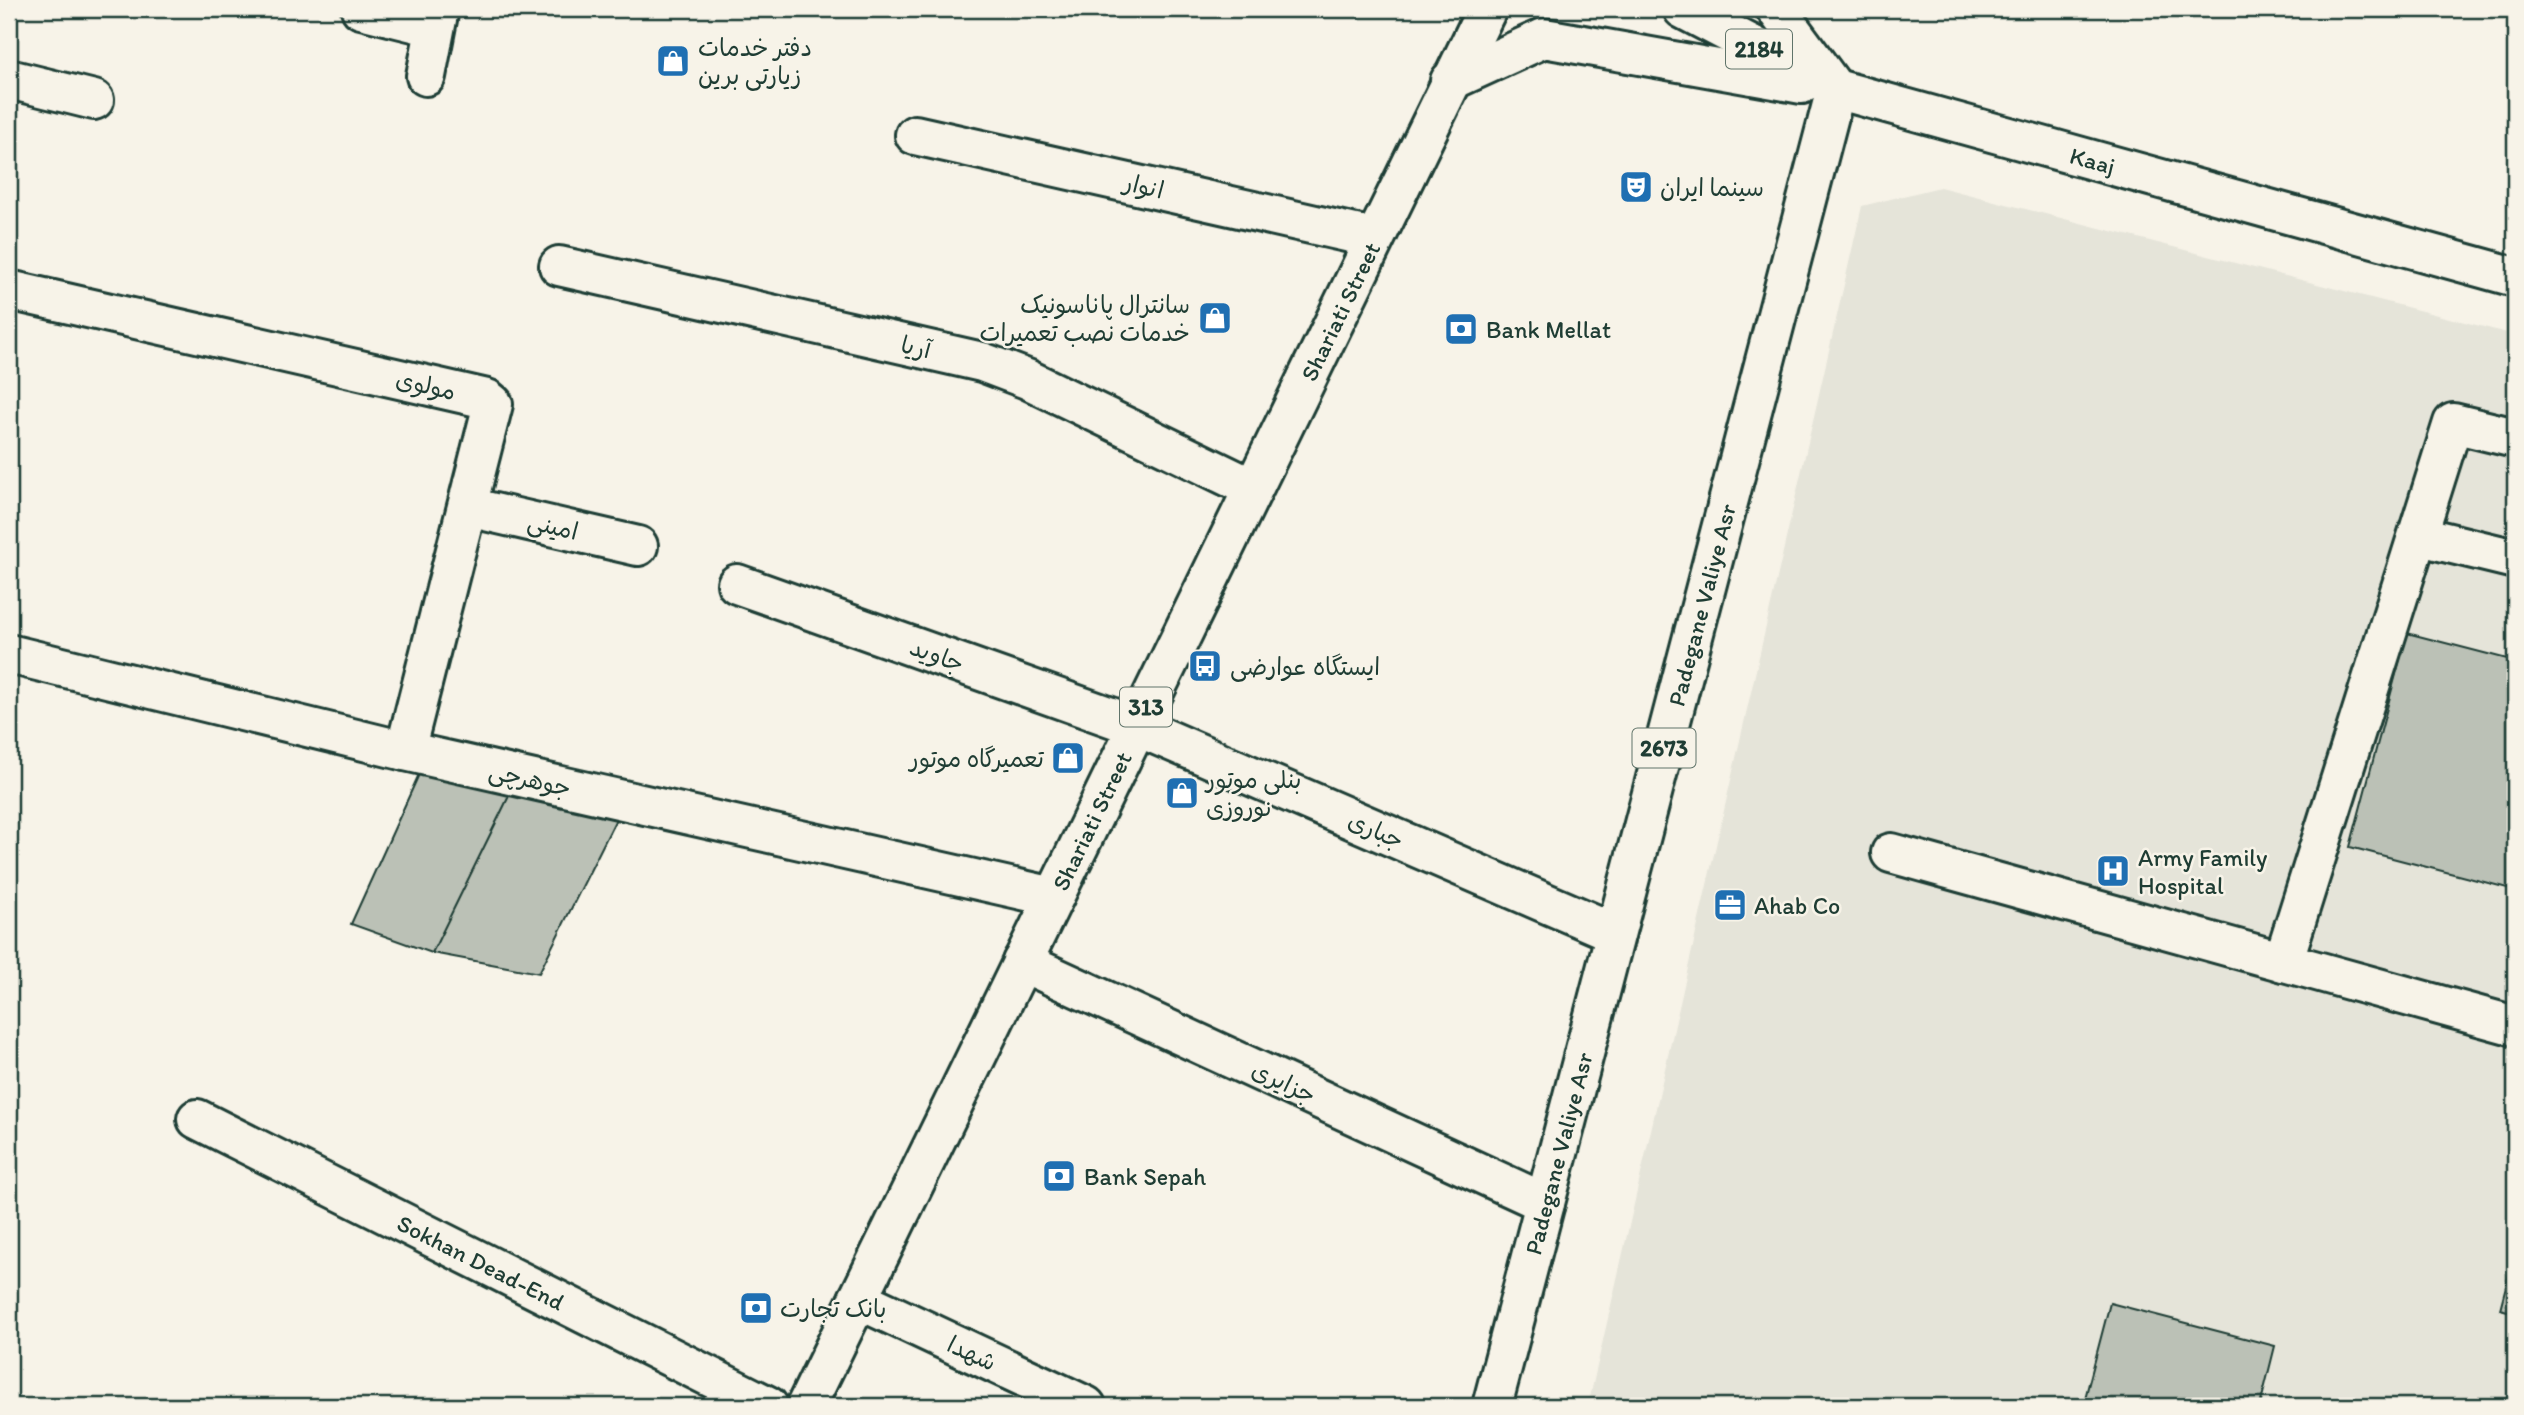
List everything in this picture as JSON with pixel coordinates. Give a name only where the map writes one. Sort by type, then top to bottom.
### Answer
[{"type":"street","points":[[360,9],[436,18],[426,76]]},
{"type":"street","name":"Shariati Street","points":[[806,1406],[1450,80],[1487,9]]},
{"type":"street","name":"Kaaj","points":[[1683,9],[1836,89],[2515,277]]},
{"type":"street","points":[[1776,9],[1836,89]]},
{"type":"street","points":[[1450,80],[1544,38],[1836,89]]},
{"type":"street","points":[[9,79],[94,100]]},
{"type":"street","name":"Padegane Valiye Asr","points":[[1492,1406],[1836,89]]},
{"type":"street","name":"انوار","points":[[915,135],[1373,238]]},
{"type":"street","name":"آریا","points":[[559,265],[982,362],[1027,379],[1252,488]]},
{"type":"street","name":"مولوی","points":[[9,290],[487,399],[493,404],[405,751]]},
{"type":"street","points":[[2283,962],[2454,423],[2515,438]]},
{"type":"street","name":"امینی","points":[[468,507],[638,546]]},
{"type":"street","points":[[2420,536],[2515,559]]},
{"type":"street","name":"جاوید","points":[[737,584],[1136,726]]},
{"type":"street","name":"جوهرچی","points":[[9,654],[405,751],[1054,897]]},
{"type":"street","name":"جباری","points":[[1136,726],[1615,933]]},
{"type":"street","points":[[1891,853],[2515,1026]]},
{"type":"street","name":"جزایری","points":[[1022,962],[1545,1203]]},
{"type":"street","name":"Sokhan Dead-End","points":[[197,1119],[768,1406]]},
{"type":"street","name":"شهدا","points":[[858,1299],[1086,1406]]},
{"type":"shaded area","name":"Army Family Hospital","points":[[1940,187],[2515,335],[2515,1406],[1588,1406],[1862,206]]},
{"type":"building","points":[[2407,633],[2515,661],[2515,890],[2350,847]]},
{"type":"building","points":[[420,772],[510,794],[432,953],[351,924]]},
{"type":"building","points":[[510,794],[616,819],[539,973],[432,953]]},
{"type":"building","points":[[2515,1251],[2515,1313],[2500,1309]]},
{"type":"building","points":[[2110,1303],[2275,1346],[2260,1406],[2083,1406]]},
{"type":"place","name":"دفتر خدمات زیارتی برین","points":[[673,61]]},
{"type":"place","name":"سینما ایران","points":[[1636,187]]},
{"type":"place","name":"سانترال پاناسونیک خدمات نصب تعمیرات","points":[[1215,318]]},
{"type":"place","name":"Bank Mellat","points":[[1461,329]]},
{"type":"place","name":"ایستگاه عوارضی","points":[[1205,666]]},
{"type":"place","name":"تعمیرگاه موتور","points":[[1068,758]]},
{"type":"place","name":"بنلی موتور نوروزی","points":[[1182,793]]},
{"type":"place","name":"Army Family Hospital","points":[[2113,871]]},
{"type":"place","name":"Ahab Co","points":[[1730,905]]},
{"type":"place","name":"Bank Sepah","points":[[1059,1176]]},
{"type":"place","name":"بانک تجارت","points":[[756,1308]]}]
